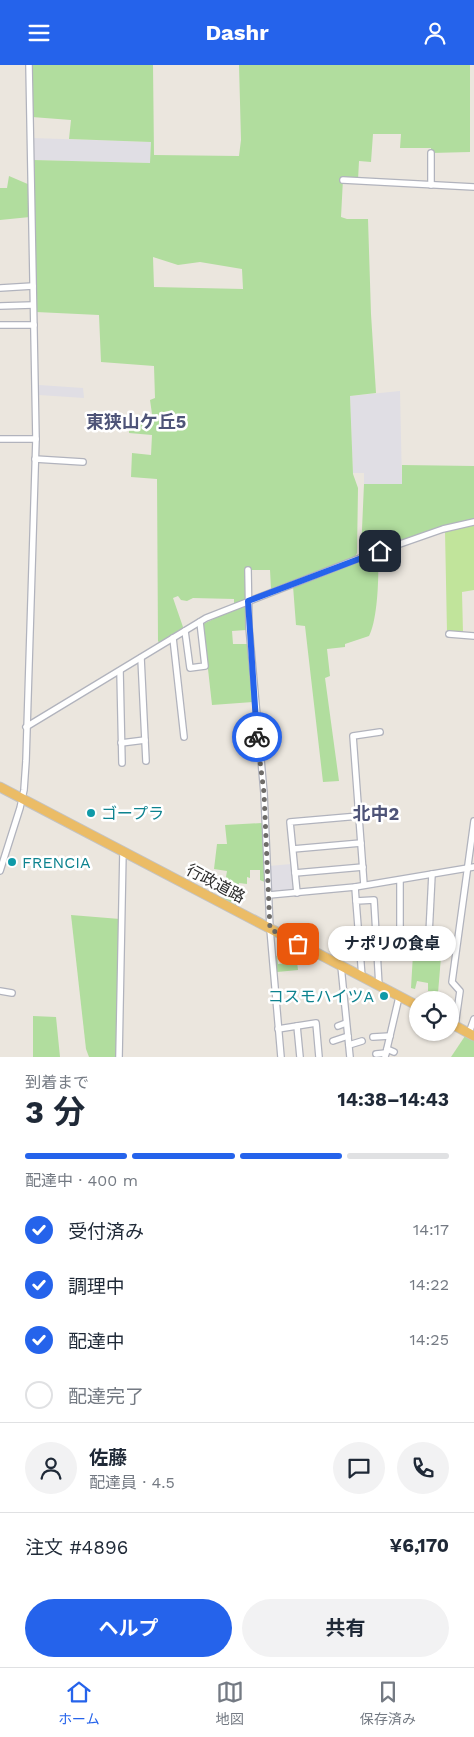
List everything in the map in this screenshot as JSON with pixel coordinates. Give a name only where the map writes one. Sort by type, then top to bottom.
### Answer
[{"type":"highway","name":"行政道路","points":[[0,787],[409,1002]]},
{"type":"highway","points":[[459,1027],[472,1035]]},
{"type":"street","points":[[0,871],[22,799],[26,761],[36,439],[29,65]]},
{"type":"street","points":[[431,153],[431,185]]},
{"type":"street","points":[[343,180],[474,187]]},
{"type":"street","points":[[0,288],[33,287]]},
{"type":"street","points":[[0,306],[33,305]]},
{"type":"street","points":[[0,325],[34,325]]},
{"type":"street","points":[[0,439],[36,439]]},
{"type":"street","points":[[35,459],[83,462]]},
{"type":"street","points":[[26,727],[200,622],[248,601],[380,551],[443,529],[474,522]]},
{"type":"street","points":[[248,570],[248,601],[255,705],[264,793],[270,929],[282,1057]]},
{"type":"street","points":[[186,631],[190,668],[205,666],[200,622]]},
{"type":"street","points":[[449,634],[474,636]]},
{"type":"street","points":[[173,639],[184,737]]},
{"type":"street","points":[[141,659],[146,761]]},
{"type":"street","points":[[120,671],[122,763]]},
{"type":"street","points":[[364,885],[353,736],[380,732]]},
{"type":"street","points":[[121,743],[145,740]]},
{"type":"street","points":[[297,893],[290,822],[359,816]]},
{"type":"street","points":[[459,996],[460,991],[452,982],[474,821]]},
{"type":"street","points":[[293,849],[361,843]]},
{"type":"street","points":[[119,1057],[123,851]]},
{"type":"street","points":[[295,873],[363,867]]},
{"type":"street","points":[[270,895],[356,887],[474,867]]},
{"type":"street","points":[[428,954],[432,874]]},
{"type":"street","points":[[400,880],[400,949]]},
{"type":"street","points":[[356,887],[362,977]]},
{"type":"street","points":[[356,901],[374,900],[379,986]]},
{"type":"street","points":[[341,966],[350,1057]]},
{"type":"street","points":[[0,991],[12,993]]},
{"type":"street","points":[[386,1053],[399,997]]},
{"type":"street","points":[[472,1035],[474,1019]]},
{"type":"street","points":[[278,1029],[316,1023],[318,1057]]},
{"type":"street","points":[[338,1026],[346,1023]]},
{"type":"street","points":[[297,1026],[300,1057]]},
{"type":"street","points":[[333,1041],[348,1036]]},
{"type":"street","points":[[373,1037],[390,1036]]},
{"type":"street","points":[[349,1045],[362,1041]]},
{"type":"street","points":[[376,1053],[394,1052]]},
{"type":"shaded area","points":[[32,138],[151,142],[151,163],[33,160]]},
{"type":"shaded area","points":[[39,385],[83,388],[84,398],[39,395]]},
{"type":"shaded area","points":[[400,391],[402,484],[364,484],[364,473],[353,473],[350,396]]},
{"type":"shaded area","points":[[291,864],[294,891],[271,893],[269,866]]},
{"type":"green space","points":[[32,65],[153,65],[154,155],[239,156],[241,140],[239,65],[470,65],[470,152],[431,153],[431,148],[400,148],[401,134],[373,134],[371,162],[359,161],[358,180],[343,179],[341,217],[347,219],[368,219],[376,393],[350,396],[353,474],[358,488],[357,553],[355,557],[271,589],[270,570],[247,570],[247,599],[234,604],[234,599],[193,598],[187,601],[181,600],[178,596],[173,598],[183,627],[182,630],[160,644],[158,641],[157,479],[131,477],[132,453],[151,455],[152,435],[129,433],[129,421],[153,421],[150,400],[155,398],[154,366],[101,362],[99,315],[36,312],[33,160],[150,163],[151,142],[69,139],[71,120],[32,117]],"holes":[[[153,257],[178,265],[200,262],[242,269],[243,289],[154,287]]]},
{"type":"green space","points":[[9,176],[30,185],[30,217],[0,220],[0,188],[7,188]]},
{"type":"green space","points":[[402,465],[474,466],[474,519],[439,528],[365,554],[361,552],[364,484],[402,484]]},
{"type":"green space","points":[[474,524],[474,590],[462,592],[463,633],[447,632],[445,531]]},
{"type":"green space","points":[[378,554],[376,608],[369,636],[345,644],[345,647],[327,649],[330,676],[325,678],[339,781],[323,782],[305,626],[296,625],[293,586]]},
{"type":"green space","points":[[243,605],[246,607],[246,630],[232,631],[233,644],[248,644],[253,702],[212,705],[203,624]]},
{"type":"green space","points":[[262,823],[267,883],[260,880],[260,870],[250,870],[250,878],[247,877],[247,884],[239,883],[238,891],[246,893],[242,902],[238,901],[235,907],[222,900],[226,890],[224,889],[227,871],[214,869],[217,844],[227,844],[225,825]]},
{"type":"green space","points":[[71,915],[120,919],[116,1057],[89,1057],[86,1049]]},
{"type":"green space","points":[[413,954],[441,957],[438,991],[428,991],[428,983],[417,981],[415,989],[411,988]]},
{"type":"green space","points":[[275,956],[277,956],[278,964],[297,962],[298,970],[277,972]]},
{"type":"green space","points":[[33,1016],[56,1017],[60,1057],[33,1057]]},
{"type":"green space","points":[[465,1036],[474,1041],[474,1057],[451,1057]]},
{"type":"way so far","points":[[257,737],[264,793],[270,929],[298,944]]},
{"type":"place","name":"ゴープラ","points":[[91,813]]},
{"type":"place","name":"FRENCIA","points":[[12,862]]},
{"type":"place","name":"ナポリの食卓","points":[[298,944]]},
{"type":"place","name":"コスモハイツA","points":[[384,996]]},
{"type":"district","name":"東狭山ケ丘5","points":[[136,422]]},
{"type":"district","name":"北中2","points":[[376,814]]},
{"type":"route","points":[[257,737],[248,601],[380,551]]}]
